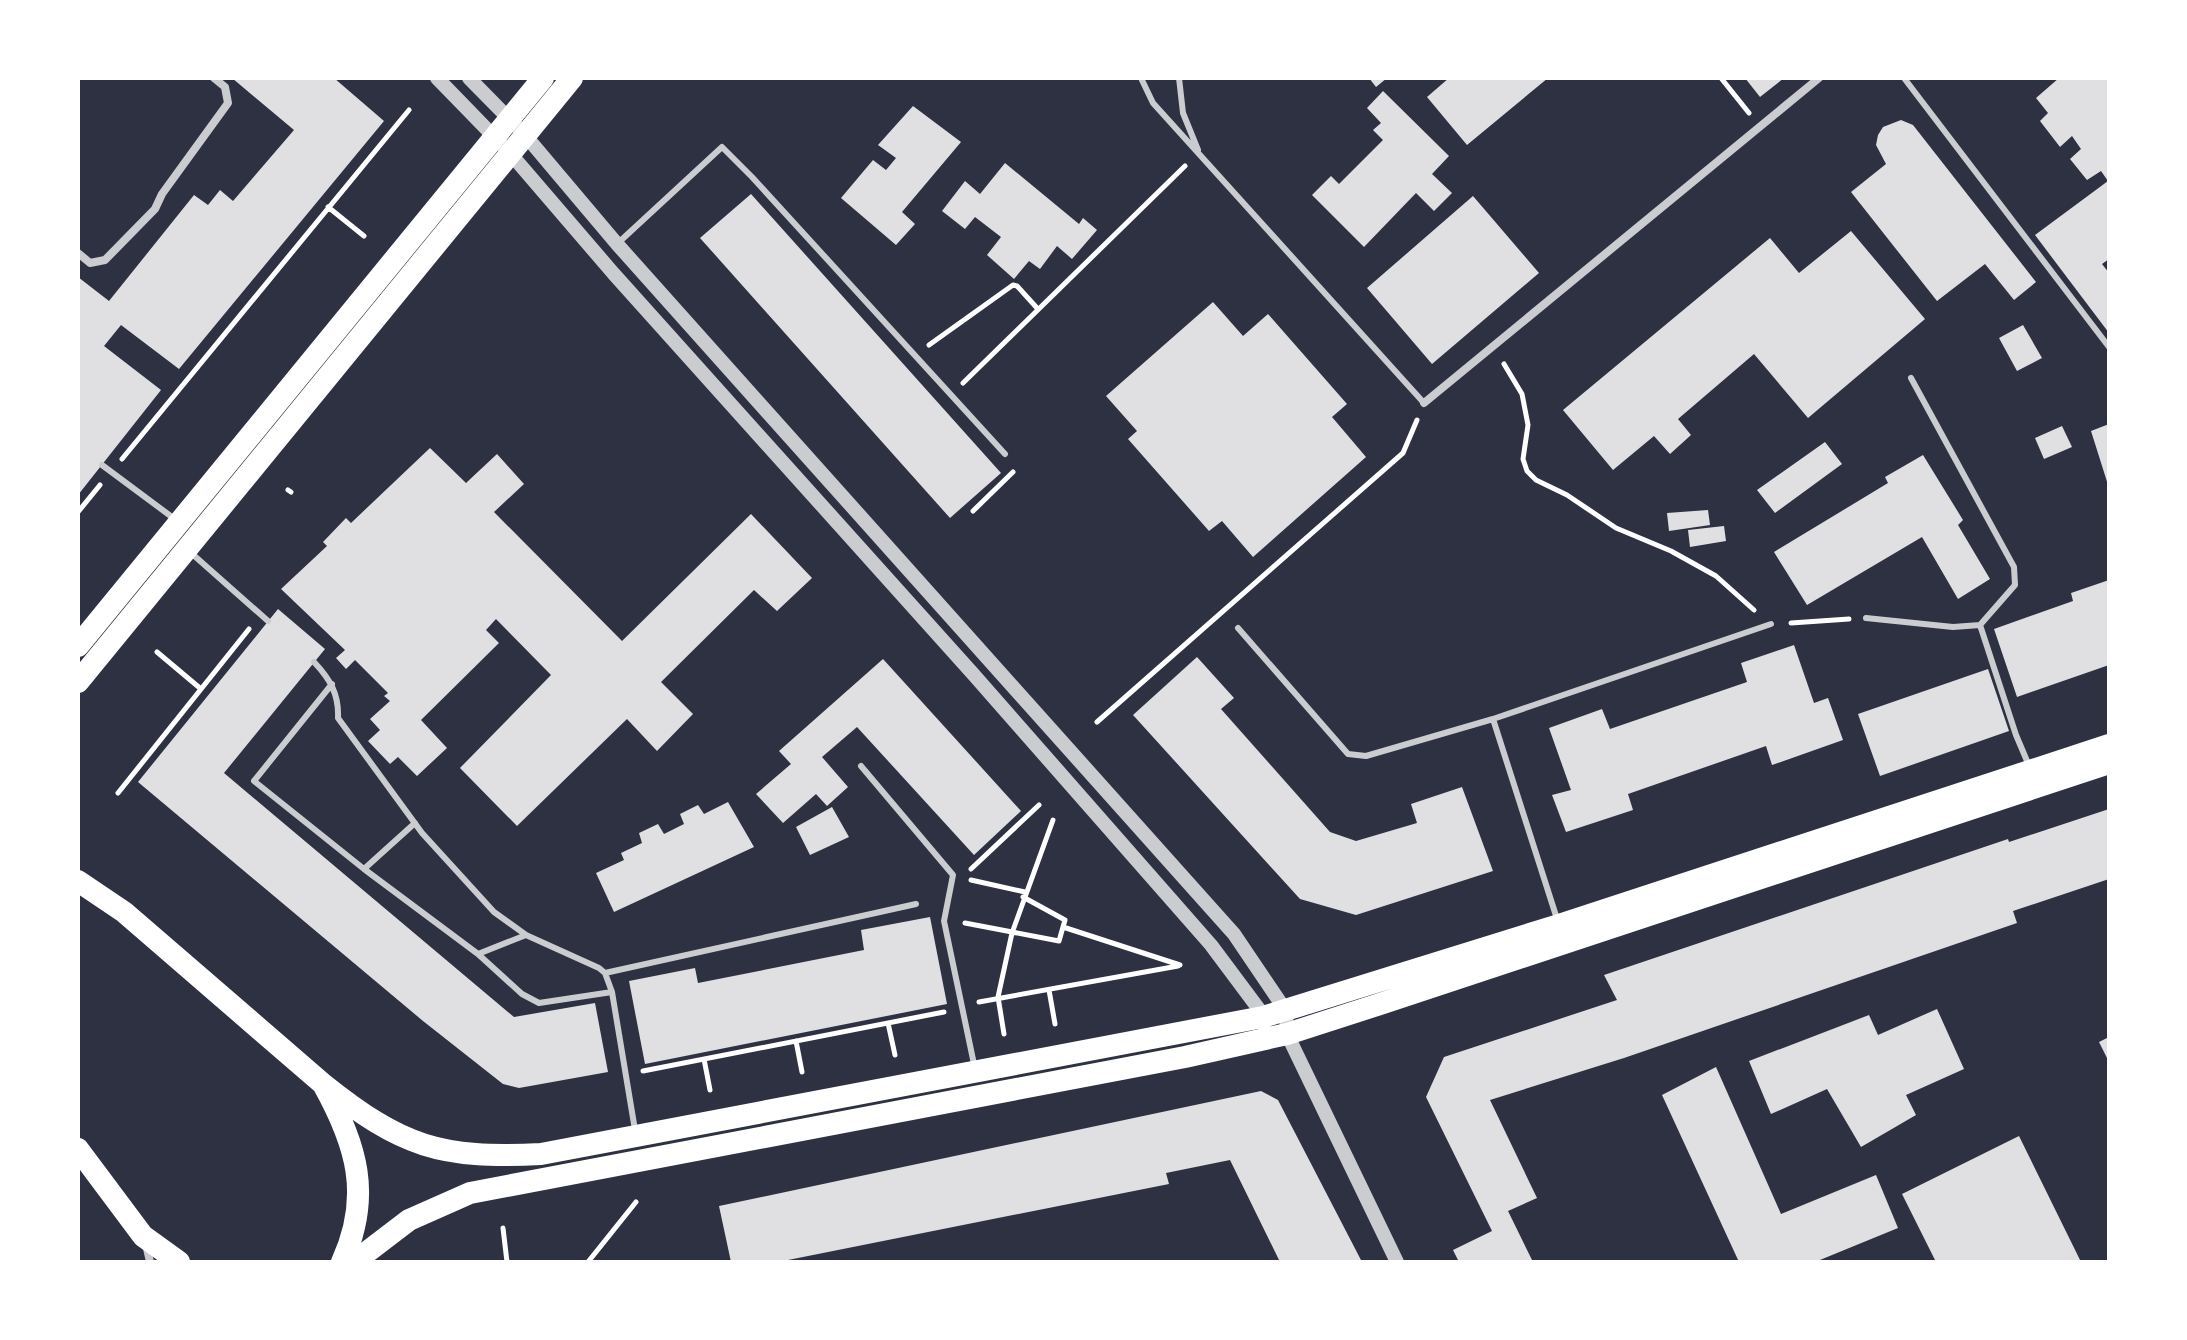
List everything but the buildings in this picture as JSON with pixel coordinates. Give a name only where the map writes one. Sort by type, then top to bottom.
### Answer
[{"type":"highway","points":[[518,128],[543,78]]},
{"type":"highway","points":[[78,646],[179,522],[518,128],[572,78]]},
{"type":"highway","points":[[78,682],[187,549],[503,146]]},
{"type":"highway","points":[[354,1262],[409,1220],[470,1193],[1185,1057],[1559,925],[2109,745]]},
{"type":"highway","points":[[78,868],[124,912],[323,1084],[380,1126],[430,1148],[493,1157],[541,1154],[637,1137],[1263,1017],[1286,1022],[1548,950],[2109,763]]},
{"type":"highway","points":[[78,881],[124,912]]},
{"type":"highway","points":[[323,1084],[340,1115],[357,1169],[358,1220],[342,1262]]},
{"type":"highway","points":[[78,1149],[143,1236],[179,1262]]},
{"type":"street","points":[[78,253],[90,263],[105,260],[155,209],[162,194],[228,103],[225,87],[214,78]]},
{"type":"street","points":[[437,78],[503,146],[974,675],[1211,945],[1263,1017]]},
{"type":"street","points":[[469,78],[518,128],[617,244],[1234,934],[1286,1022],[1397,1262]]},
{"type":"street","points":[[1424,403],[1819,78]]},
{"type":"street","points":[[143,1236],[150,1262]]},
{"type":"lane","points":[[1141,78],[1153,103],[1424,403]]},
{"type":"lane","points":[[1179,78],[1183,113],[1199,153]]},
{"type":"lane","points":[[1904,78],[2109,347]]},
{"type":"lane","points":[[617,244],[722,147],[1005,454]]},
{"type":"lane","points":[[1866,618],[1953,627],[1980,625],[2015,585],[2014,567],[1911,378]]},
{"type":"lane","points":[[102,465],[179,522]]},
{"type":"lane","points":[[187,549],[268,621]]},
{"type":"lane","points":[[1238,628],[1348,754],[1366,756],[1493,719],[1771,624]]},
{"type":"lane","points":[[1980,625],[2016,735],[2032,771]]},
{"type":"lane","points":[[314,662],[332,684],[339,702],[338,718],[415,823],[494,912],[526,935],[589,962],[605,973],[612,992],[637,1137]]},
{"type":"lane","points":[[332,684],[254,781],[364,869],[478,954],[522,994],[539,1003],[612,992]]},
{"type":"lane","points":[[1493,719],[1559,925]]},
{"type":"lane","points":[[861,766],[953,875],[945,919],[975,1072]]},
{"type":"lane","points":[[364,869],[415,823]]},
{"type":"lane","points":[[605,973],[916,904]]},
{"type":"lane","points":[[478,954],[526,935]]},
{"type":"path","points":[[1721,78],[1759,127]]},
{"type":"path","points":[[78,512],[409,110]]},
{"type":"path","points":[[951,395],[1199,153]]},
{"type":"path","points":[[328,207],[364,236]]},
{"type":"path","points":[[916,356],[1013,285],[1037,308]]},
{"type":"path","points":[[1492,348],[1522,394],[1528,425],[1523,459],[1527,471],[1536,480],[1567,495],[1616,528],[1671,551],[1716,576],[1771,624],[1866,618]]},
{"type":"path","points":[[1097,722],[1403,453],[1424,403]]},
{"type":"path","points":[[973,511],[1018,468],[1005,454]]},
{"type":"path","points":[[118,793],[261,615]]},
{"type":"path","points":[[157,652],[201,689]]},
{"type":"path","points":[[945,919],[1059,941],[1065,920],[1024,894],[962,877],[1039,805]]},
{"type":"path","points":[[1004,1034],[999,999],[1012,933],[1053,820]]},
{"type":"path","points":[[627,1074],[1180,965],[1063,927]]},
{"type":"path","points":[[1049,990],[1055,1024]]},
{"type":"path","points":[[888,1023],[895,1055]]},
{"type":"path","points":[[796,1041],[802,1072]]},
{"type":"path","points":[[704,1059],[710,1090]]},
{"type":"path","points":[[588,1262],[636,1202]]},
{"type":"path","points":[[503,1228],[506,1262]]}]
